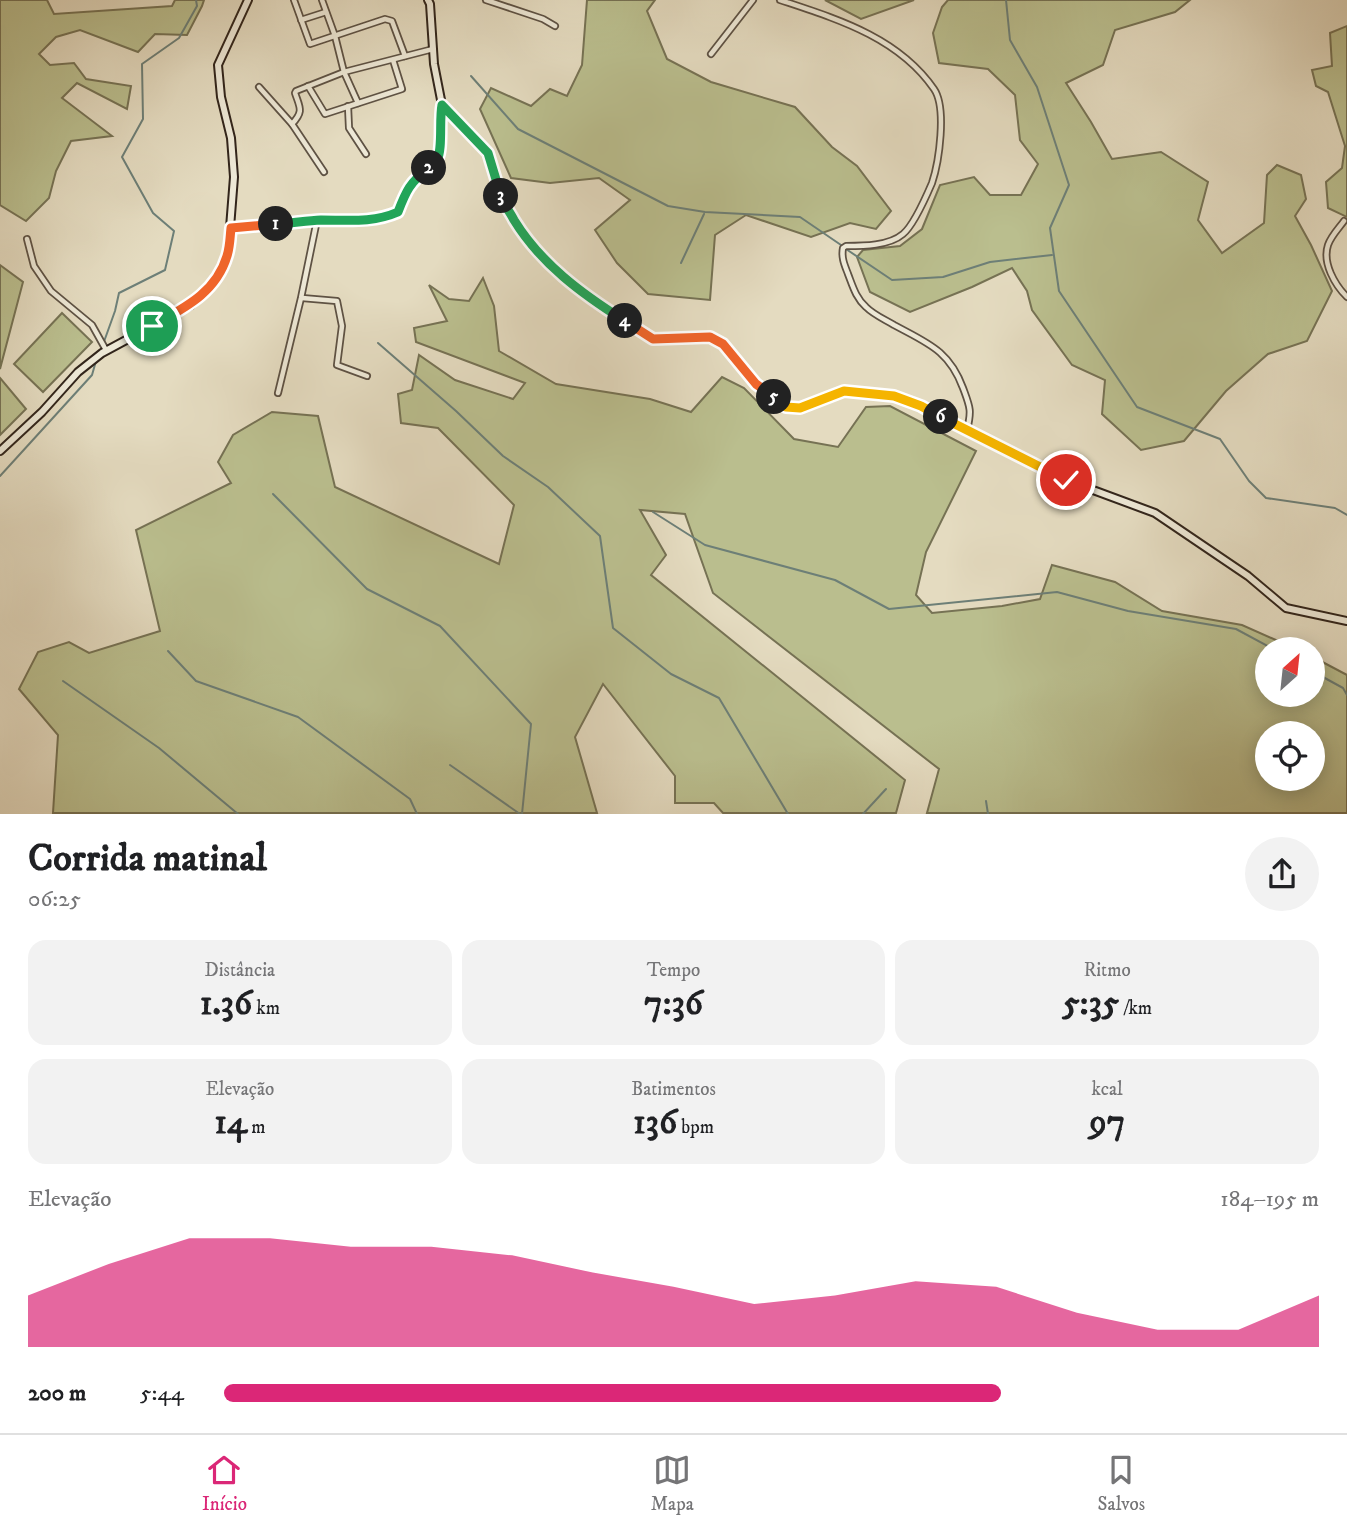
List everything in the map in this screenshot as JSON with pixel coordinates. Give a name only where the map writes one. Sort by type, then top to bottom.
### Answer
[{"type":"street","points":[[0,451],[42,412],[78,372],[104,352],[191,305],[205,292],[224,265],[231,228],[234,177],[231,138],[221,97],[218,65],[248,0]]},
{"type":"street","points":[[295,0],[310,44],[389,19],[405,56]]},
{"type":"street","points":[[322,0],[344,72],[358,103]]},
{"type":"street","points":[[231,228],[317,220],[365,221],[398,212],[408,188],[415,178],[437,162],[440,152],[442,105],[436,78],[428,0]]},
{"type":"street","points":[[486,0],[543,19],[555,26]]},
{"type":"street","points":[[711,54],[753,0]]},
{"type":"street","points":[[780,0],[817,12],[896,48],[936,92],[940,103],[938,154],[932,182],[913,221],[901,236],[870,246],[846,246],[843,248],[842,257],[856,296],[864,306],[875,315],[939,350],[952,364],[970,408],[971,415],[966,430]]},
{"type":"street","points":[[301,20],[326,12]]},
{"type":"street","points":[[292,124],[301,112],[295,92],[344,72],[433,49]]},
{"type":"street","points":[[309,86],[325,114],[402,89],[393,60]]},
{"type":"street","points":[[259,87],[292,124],[324,172]]},
{"type":"street","points":[[442,105],[488,153],[503,201],[524,236],[551,267],[595,303],[653,339],[710,337],[723,344],[756,384],[786,407],[800,408],[844,391],[894,396],[921,406],[1066,480],[1155,513],[1248,576],[1286,608],[1347,621]]},
{"type":"street","points":[[348,106],[349,128],[366,154]]},
{"type":"street","points":[[278,393],[317,220]]},
{"type":"street","points":[[1344,221],[1329,242],[1327,257],[1330,272],[1338,288],[1347,297]]},
{"type":"street","points":[[27,239],[34,266],[39,274],[51,291],[92,325],[104,352]]},
{"type":"street","points":[[301,298],[337,301],[342,326],[337,365],[367,376]]},
{"type":"green space","points":[[0,0],[47,0],[54,14],[172,6],[175,0],[204,0],[187,35],[155,34],[138,52],[80,30],[56,37],[39,54],[50,65],[74,63],[86,79],[131,86],[127,109],[77,83],[62,98],[112,136],[71,141],[56,171],[49,198],[26,221],[0,205]]},
{"type":"green space","points":[[587,0],[655,0],[647,11],[667,59],[711,82],[795,107],[832,147],[857,166],[891,211],[876,229],[850,223],[811,237],[746,215],[715,235],[710,300],[648,294],[617,263],[595,230],[630,200],[599,178],[550,183],[511,178],[480,109],[491,88],[531,106],[550,89],[567,96],[582,65]]},
{"type":"green space","points":[[825,0],[914,0],[861,19]]},
{"type":"green space","points":[[948,0],[1190,0],[1175,12],[1115,30],[1103,65],[1066,83],[1112,159],[1161,152],[1208,182],[1198,220],[1222,253],[1264,223],[1267,175],[1277,165],[1301,175],[1306,199],[1295,216],[1332,291],[1307,341],[1268,354],[1226,391],[1184,441],[1141,450],[1102,414],[1105,380],[1072,365],[1032,310],[1027,291],[1012,268],[910,312],[870,292],[857,257],[863,250],[900,246],[922,229],[940,185],[974,177],[990,195],[1021,195],[1038,164],[1020,140],[1015,95],[988,69],[939,63],[933,33],[942,7]]},
{"type":"green space","points":[[1347,26],[1347,217],[1328,208],[1326,182],[1342,168],[1345,146],[1328,92],[1316,86],[1312,70],[1332,66],[1330,33]]},
{"type":"green space","points":[[0,265],[23,282],[0,369]]},
{"type":"green space","points":[[483,278],[494,306],[499,351],[556,384],[650,399],[691,412],[722,377],[744,388],[794,439],[838,447],[866,407],[890,406],[976,451],[926,552],[916,595],[932,613],[1040,599],[1052,565],[1115,582],[1162,611],[1242,625],[1269,637],[1255,637],[1255,707],[1325,707],[1325,663],[1347,675],[1347,813],[927,813],[939,769],[713,593],[685,514],[640,510],[666,555],[651,575],[905,780],[896,813],[723,813],[714,803],[675,803],[675,776],[603,684],[575,737],[597,813],[53,813],[58,735],[19,689],[38,652],[69,642],[89,653],[160,631],[136,530],[231,483],[218,462],[233,435],[272,412],[318,416],[335,487],[499,564],[514,505],[438,428],[401,423],[398,394],[412,390],[419,355],[455,380],[513,399],[525,383],[416,342],[414,328],[447,321],[429,285],[449,299],[469,301]]},
{"type":"green space","points":[[62,313],[92,342],[43,392],[14,364]]},
{"type":"green space","points":[[0,378],[26,409],[0,435]]},
{"type":"waterway","points":[[101,350],[119,293],[165,270],[174,231],[153,213],[122,157],[143,119],[142,64],[179,38],[197,6],[196,0]]},
{"type":"waterway","points":[[1006,0],[1010,40],[1037,87],[1069,185],[1050,228],[1059,291],[1137,407],[1220,439],[1249,481],[1266,498],[1335,508],[1347,515]]},
{"type":"waterway","points":[[471,76],[518,129],[668,206],[705,212],[800,217],[841,245]]},
{"type":"waterway","points":[[681,263],[704,214]]},
{"type":"waterway","points":[[846,249],[892,280],[943,277],[990,262],[1052,255]]},
{"type":"waterway","points":[[378,343],[503,456],[548,487],[600,536],[613,628],[671,674],[719,698],[788,814]]},
{"type":"waterway","points":[[0,476],[92,375],[96,361]]},
{"type":"waterway","points":[[273,494],[367,589],[440,626],[531,724],[522,814]]},
{"type":"waterway","points":[[653,512],[705,545],[835,580],[889,609],[1057,592],[1128,611],[1236,629],[1255,639]]},
{"type":"waterway","points":[[168,651],[196,681],[298,717],[410,799],[417,814]]},
{"type":"waterway","points":[[1325,678],[1343,688],[1347,695]]},
{"type":"waterway","points":[[63,681],[159,748],[238,814]]},
{"type":"waterway","points":[[450,765],[520,814]]},
{"type":"waterway","points":[[863,814],[886,789]]},
{"type":"waterway","points":[[986,801],[988,814]]},
{"type":"route","points":[[152,326],[191,305],[205,292],[224,265],[231,228],[317,220],[365,221],[398,212],[415,178],[437,162],[440,152],[442,105],[488,153],[503,201],[524,236],[551,267],[595,303],[653,339],[710,337],[723,344],[756,384],[786,407],[800,408],[844,391],[894,396],[921,406],[1066,480]]}]
